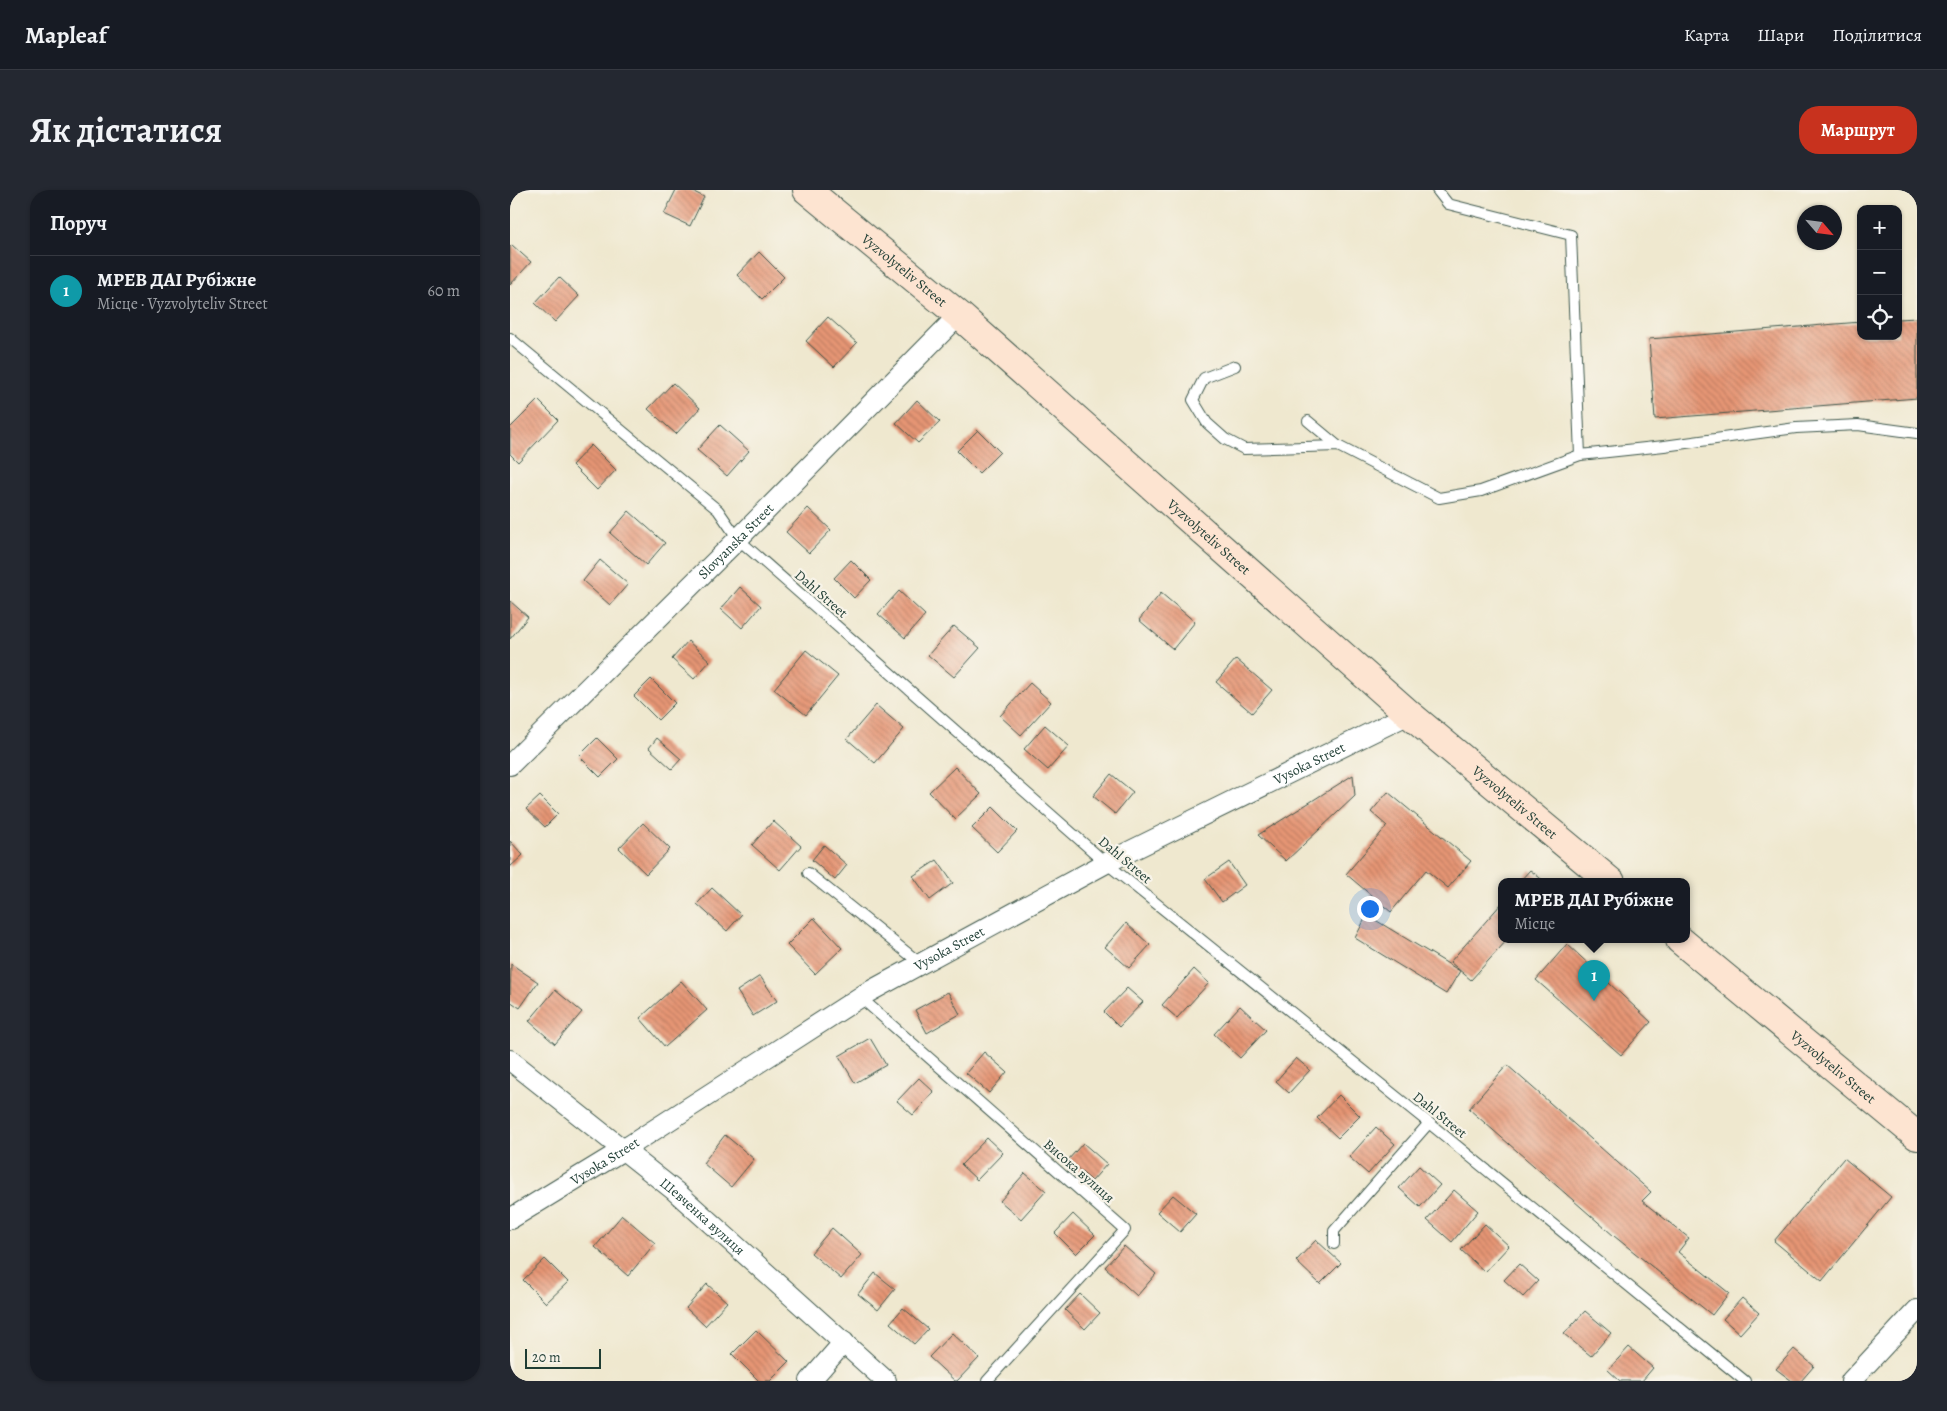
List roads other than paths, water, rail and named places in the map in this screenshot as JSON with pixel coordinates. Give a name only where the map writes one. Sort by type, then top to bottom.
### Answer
[{"type":"street","name":"Vyzvolyteliv Street","points":[[807,190],[959,315],[1409,714],[1606,878]]},
{"type":"street","name":"Slovyanska Street","points":[[510,765],[738,539],[959,315]]},
{"type":"street","name":"Vysoka Street","points":[[510,1219],[623,1150],[860,997],[1106,863],[1409,714]]},
{"type":"street","name":"Vyzvolyteliv Street","points":[[1684,943],[1917,1136]]},
{"type":"street","name":"Шевченка вулиця","points":[[510,1060],[675,1191],[886,1381]]},
{"type":"street","points":[[1851,1381],[1917,1310]]},
{"type":"street","points":[[810,1381],[844,1342]]},
{"type":"lane","points":[[1437,190],[1448,204],[1571,235],[1580,455]]},
{"type":"lane","name":"Dahl Street","points":[[510,338],[718,510],[738,539],[1106,863],[1745,1381]]},
{"type":"lane","points":[[1235,366],[1204,378],[1193,400],[1207,423],[1225,439],[1244,449],[1338,446]]},
{"type":"lane","points":[[1308,421],[1338,446],[1439,498],[1481,491],[1580,455],[1796,428],[1858,424],[1917,433]]},
{"type":"lane","points":[[808,873],[921,964]]},
{"type":"lane","name":"Висока вулиця","points":[[860,997],[1125,1230],[987,1381]]},
{"type":"lane","points":[[1334,1244],[1334,1231],[1429,1123]]},
{"type":"place","name":"МРЕВ ДАІ Рубіжне","points":[[1594,1001]]}]
